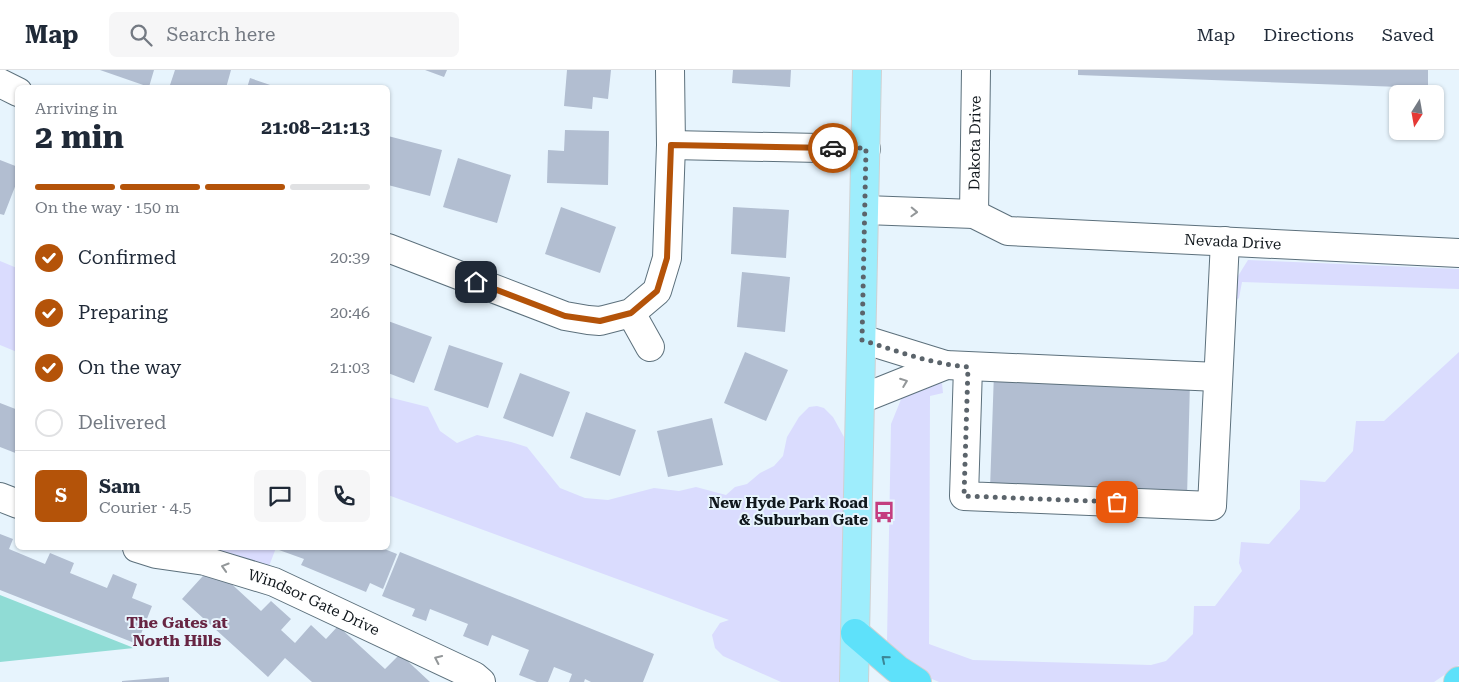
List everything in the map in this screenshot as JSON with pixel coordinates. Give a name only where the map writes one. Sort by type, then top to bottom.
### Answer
[{"type":"highway","points":[[855,633],[897,669],[916,682]]},
{"type":"main road","points":[[854,682],[867,70]]},
{"type":"street","points":[[390,249],[565,316],[600,321],[631,313],[657,291],[667,258],[671,145],[670,70]]},
{"type":"street","name":"Dakota Drive","points":[[974,214],[976,70]]},
{"type":"street","points":[[0,83],[15,90]]},
{"type":"street","points":[[671,145],[866,148]]},
{"type":"street","points":[[865,210],[974,214]]},
{"type":"street","name":"Nevada Drive","points":[[974,214],[1008,231],[1459,252]]},
{"type":"street","points":[[957,366],[964,496],[1212,506],[1225,241]]},
{"type":"street","points":[[631,313],[650,347]]},
{"type":"street","points":[[862,340],[957,366],[1218,377]]},
{"type":"street","points":[[861,399],[957,366]]},
{"type":"street","points":[[0,497],[15,503]]},
{"type":"street","name":"Windsor Gate Drive","points":[[143,550],[156,554],[205,561],[274,582],[474,676],[481,682]]},
{"type":"shaded area","points":[[1248,260],[1459,269],[1459,289],[1242,282],[1239,298],[1236,300],[1234,285]]},
{"type":"shaded area","points":[[0,261],[15,267],[15,351],[0,345]]},
{"type":"shaded area","points":[[1459,352],[1459,665],[1434,682],[939,682],[918,673],[887,642],[891,424],[902,397],[920,388],[942,383],[943,393],[930,396],[929,644],[973,660],[1151,665],[1166,661],[1193,634],[1194,606],[1215,606],[1242,571],[1239,563],[1241,542],[1269,544],[1300,509],[1300,480],[1325,482],[1353,451],[1356,421],[1384,421]]},
{"type":"shaded area","points":[[390,398],[428,407],[440,431],[457,443],[477,435],[527,447],[560,488],[585,498],[608,500],[654,488],[679,491],[696,487],[726,495],[735,487],[747,484],[760,473],[774,466],[783,456],[787,437],[799,417],[809,407],[817,406],[824,408],[833,417],[844,437],[854,478],[854,682],[781,682],[723,656],[715,648],[712,635],[720,623],[729,620],[390,496]]},
{"type":"shaded area","points":[[145,550],[275,550],[264,579]]},
{"type":"shaded area","points":[[0,595],[134,648],[0,662]]},
{"type":"building","points":[[100,70],[154,70],[150,85],[143,85]]},
{"type":"building","points":[[175,70],[231,70],[227,85],[170,85]]},
{"type":"building","points":[[425,70],[447,70],[444,77]]},
{"type":"building","points":[[567,70],[611,70],[608,99],[593,97],[592,109],[564,106]]},
{"type":"building","points":[[733,70],[791,70],[790,87],[732,83]]},
{"type":"building","points":[[1078,70],[1428,70],[1428,85],[1389,85],[1389,87],[1078,75]]},
{"type":"building","points":[[250,78],[270,85],[248,85]]},
{"type":"building","points":[[565,130],[609,131],[608,185],[547,183],[548,150],[564,151]]},
{"type":"building","points":[[390,137],[442,150],[430,196],[390,186]]},
{"type":"building","points":[[458,158],[511,175],[497,223],[443,207]]},
{"type":"building","points":[[0,160],[15,166],[15,187],[4,215],[0,214]]},
{"type":"building","points":[[561,207],[616,227],[600,273],[545,254]]},
{"type":"building","points":[[733,207],[789,210],[786,258],[731,254]]},
{"type":"building","points":[[742,272],[790,277],[785,332],[737,327]]},
{"type":"building","points":[[390,322],[432,337],[414,383],[390,374]]},
{"type":"building","points":[[449,345],[503,363],[488,408],[434,390]]},
{"type":"building","points":[[745,352],[788,370],[766,421],[724,403]]},
{"type":"building","points":[[994,372],[1190,382],[1187,497],[990,489]]},
{"type":"building","points":[[520,373],[570,392],[553,437],[503,418]]},
{"type":"building","points":[[0,403],[15,409],[15,453],[0,447]]},
{"type":"building","points":[[586,412],[636,430],[620,476],[570,458]]},
{"type":"building","points":[[712,418],[723,465],[668,477],[657,431]]},
{"type":"building","points":[[0,534],[13,539],[9,549],[45,564],[50,553],[74,563],[70,573],[107,588],[113,574],[137,584],[132,598],[152,606],[137,644],[0,590]]},
{"type":"building","points":[[279,550],[387,550],[397,554],[383,589],[370,583],[366,592],[301,565],[304,559]]},
{"type":"building","points":[[400,552],[654,654],[643,682],[591,682],[585,679],[584,682],[569,682],[572,674],[554,667],[548,682],[537,682],[519,675],[529,650],[492,635],[488,646],[463,636],[468,624],[430,609],[426,621],[412,616],[415,609],[382,596]]},
{"type":"building","points":[[212,566],[261,611],[271,601],[291,619],[281,630],[295,643],[311,625],[326,639],[338,626],[385,669],[400,654],[430,682],[312,682],[285,658],[268,677],[182,599]]},
{"type":"building","points":[[169,677],[169,682],[122,682],[122,681]]},
{"type":"way so far","points":[[833,148],[866,148],[862,340],[926,360],[946,365],[968,367],[964,496],[1117,502]]},
{"type":"place","name":"New Hyde Park Road & Suburban Gate","points":[[884,512]]},
{"type":"district","name":"The Gates at North Hills","points":[[177,631]]},
{"type":"route","points":[[476,282],[565,316],[600,321],[631,313],[657,291],[667,258],[671,145],[833,148]]}]
